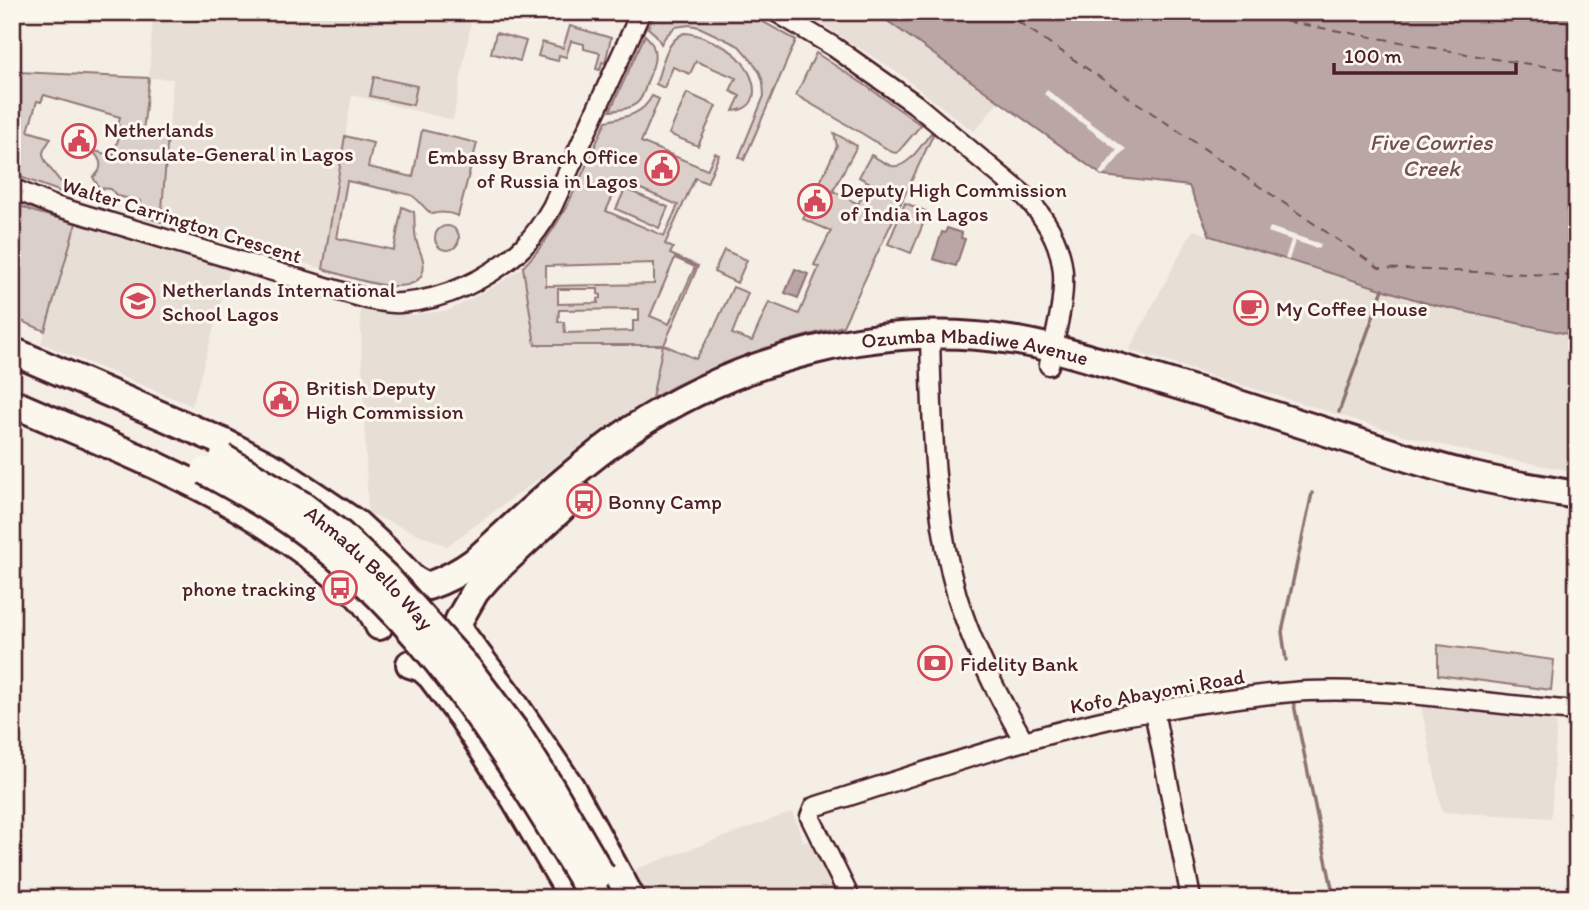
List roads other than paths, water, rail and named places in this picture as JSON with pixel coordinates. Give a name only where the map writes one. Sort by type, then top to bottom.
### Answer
[{"type":"highway","name":"Ozumba Mbadiwe Avenue","points":[[426,586],[460,573],[581,466],[630,431],[678,402],[724,380],[797,354],[867,340],[931,344],[966,352],[1005,356],[1051,357],[1149,376],[1466,475],[1577,495]]},
{"type":"highway","name":"Ozumba Mbadiwe Avenue","points":[[459,623],[475,592],[489,576],[594,479],[661,431],[749,387],[797,372],[844,361],[891,355],[931,344]]},
{"type":"highway","points":[[12,351],[225,443],[277,470],[357,524],[413,579],[437,590],[452,602],[462,634],[570,786],[631,898]]},
{"type":"highway","name":"Ozumba Mbadiwe Avenue","points":[[1051,357],[1439,483],[1577,512]]},
{"type":"highway","name":"Ahmadu Bello Way","points":[[12,365],[214,465],[302,505],[340,534],[387,578],[469,670],[514,731],[587,888],[613,898]]},
{"type":"highway","name":"Ahmadu Bello Way","points":[[12,390],[214,465]]},
{"type":"highway","points":[[12,403],[181,478],[239,508],[295,544],[341,579],[374,613],[388,650],[396,657],[422,668],[431,676],[462,717],[515,799],[587,888]]},
{"type":"highway","points":[[379,626],[385,604],[393,595],[413,586],[426,586]]},
{"type":"highway","points":[[410,664],[421,665],[443,657],[457,638],[459,623]]},
{"type":"street","name":"Walter Carrington Crescent","points":[[12,188],[63,208],[377,302],[400,303],[436,296],[468,285],[495,270],[533,235],[552,207],[641,12]]},
{"type":"street","points":[[776,12],[834,47],[915,104],[1024,195],[1040,212],[1059,249],[1063,268],[1063,300],[1051,357]]},
{"type":"street","points":[[931,344],[936,472],[949,560],[958,596],[980,659],[1024,741]]},
{"type":"street","name":"Kofo Abayomi Road","points":[[850,898],[810,817],[814,807],[1024,741],[1126,715],[1264,694],[1309,691],[1432,695],[1577,711]]},
{"type":"street","points":[[1154,711],[1191,898]]},
{"type":"water","name":"Five Cowries Creek","points":[[875,12],[1577,12],[1577,336],[1430,304],[1210,236],[1189,186],[1103,176]]},
{"type":"water","points":[[947,228],[962,233],[961,238],[965,239],[956,266],[933,259],[942,232],[945,233]]},
{"type":"water","points":[[795,269],[808,274],[798,298],[785,293]]},
{"type":"waterway","points":[[1339,412],[1383,289]]},
{"type":"waterway","points":[[1286,660],[1282,632],[1312,493]]},
{"type":"waterway","points":[[1293,700],[1334,898]]},
{"type":"place","name":"Netherlands Consulate-General in Lagos","points":[[79,141]]},
{"type":"place","name":"Embassy Branch Office of Russia in Lagos","points":[[662,168]]},
{"type":"place","name":"Deputy High Commission of India in Lagos","points":[[815,201]]},
{"type":"place","name":"Netherlands International School Lagos","points":[[138,301]]},
{"type":"place","name":"My Coffee House","points":[[1251,308]]},
{"type":"place","name":"British Deputy High Commission","points":[[281,399]]},
{"type":"place","name":"Bonny Camp","points":[[584,501]]},
{"type":"place","name":"phone tracking","points":[[340,588]]},
{"type":"place","name":"Fidelity Bank","points":[[935,663]]}]
